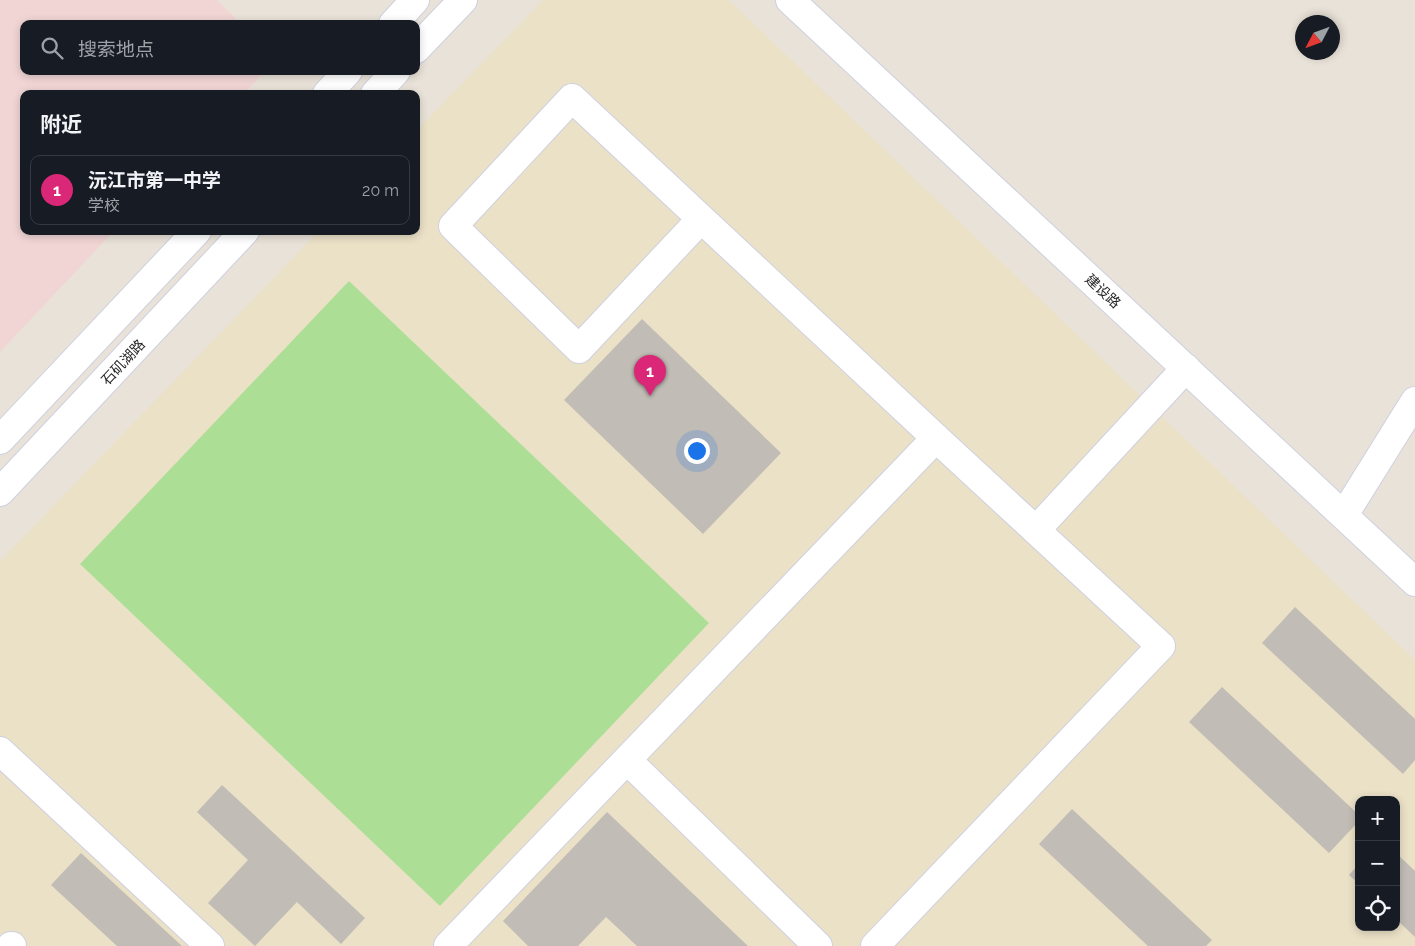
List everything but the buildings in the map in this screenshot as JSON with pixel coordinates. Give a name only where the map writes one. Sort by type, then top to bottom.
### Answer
[{"type":"street","points":[[397,20],[415,0]]},
{"type":"street","points":[[420,46],[463,0]]},
{"type":"street","name":"建设路","points":[[790,0],[1415,582]]},
{"type":"street","points":[[331,90],[344,75]]},
{"type":"street","points":[[379,90],[392,75]]},
{"type":"street","points":[[701,219],[579,349],[453,226],[572,98],[1161,646],[874,946]]},
{"type":"street","points":[[0,440],[193,235]]},
{"type":"street","name":"石矶湖路","points":[[0,492],[241,235]]},
{"type":"street","points":[[1036,530],[1186,368]]},
{"type":"street","points":[[1344,516],[1414,403]]},
{"type":"street","points":[[448,946],[936,438]]},
{"type":"street","points":[[0,751],[210,946]]},
{"type":"street","points":[[627,760],[818,946]]},
{"type":"shaded area","points":[[0,0],[217,0],[237,20],[20,20],[20,75],[261,75],[248,90],[20,90],[20,235],[110,235],[0,352]]},
{"type":"shaded area","points":[[543,0],[729,0],[1415,660],[1415,946],[0,946],[0,561],[315,235],[420,235],[420,127]]},
{"type":"green space","points":[[349,281],[709,623],[440,906],[80,564]]},
{"type":"place","name":"沅江市第一中学","points":[[650,396]]}]
